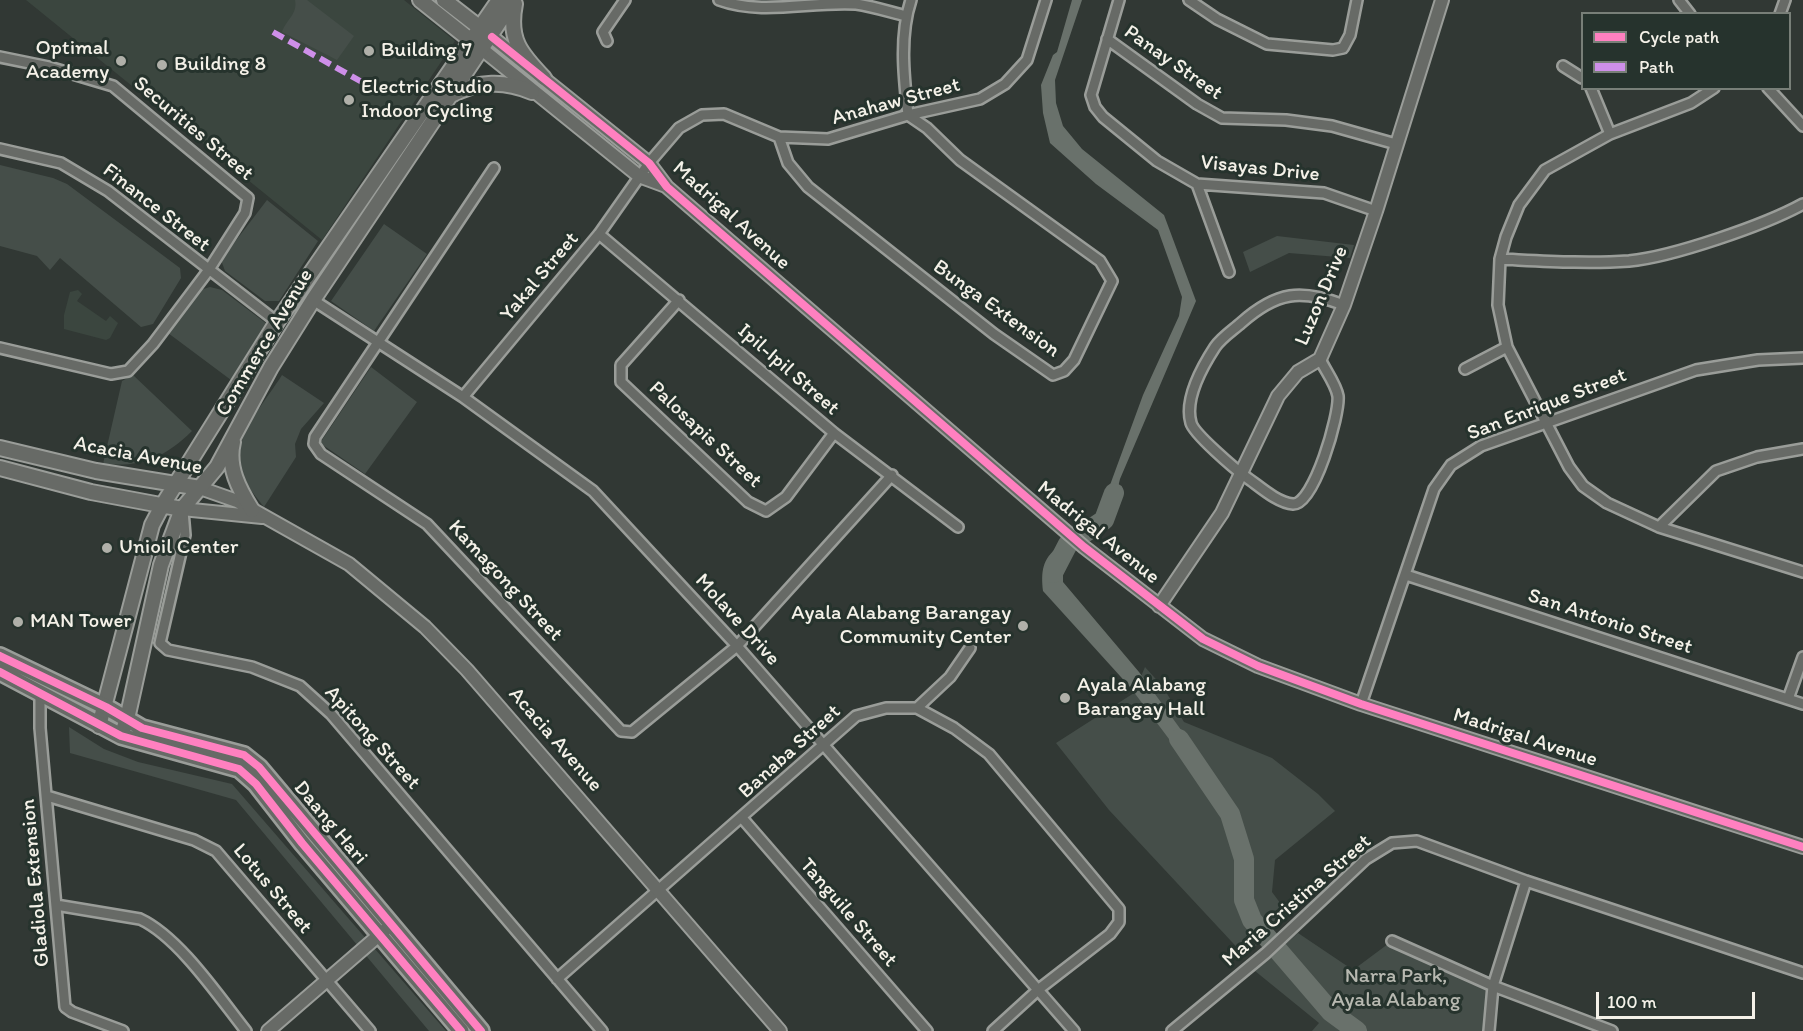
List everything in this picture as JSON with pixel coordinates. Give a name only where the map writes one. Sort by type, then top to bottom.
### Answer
[{"type":"main road","name":"Madrigal Avenue","points":[[420,0],[477,46]]},
{"type":"main road","name":"Madrigal Avenue","points":[[444,0],[486,33]]},
{"type":"main road","name":"Commerce Avenue","points":[[486,33],[499,0]]},
{"type":"main road","name":"Commerce Avenue","points":[[99,726],[106,707],[152,525],[175,483],[277,322],[386,162],[486,33],[515,0]]},
{"type":"main road","points":[[515,0],[512,24],[514,34],[525,58],[544,78]]},
{"type":"main road","name":"Commerce Avenue","points":[[120,736],[127,719],[161,565],[182,509],[217,467],[272,367],[313,300],[450,96],[477,46]]},
{"type":"main road","points":[[450,96],[474,85],[489,83],[518,86],[532,92]]},
{"type":"main road","points":[[236,433],[232,449],[234,474],[241,494],[258,513]]},
{"type":"main road","name":"Acacia Avenue","points":[[0,448],[96,471],[200,488]]},
{"type":"main road","name":"Acacia Avenue","points":[[0,468],[91,492],[182,509]]},
{"type":"main road","name":"Daang Hari","points":[[0,656],[106,707],[142,728],[244,755],[259,766],[481,1031]]},
{"type":"main road","name":"Daang Hari","points":[[0,672],[120,736],[239,769],[256,784],[461,1031]]},
{"type":"street","points":[[606,41],[603,32],[625,0]]},
{"type":"street","points":[[718,0],[746,7],[772,4],[857,4],[906,16]]},
{"type":"street","points":[[908,115],[904,73],[906,16],[911,0]]},
{"type":"street","name":"Anahaw Street","points":[[649,163],[679,128],[702,116],[724,114],[779,137],[828,139],[908,115],[980,99],[1005,84],[1027,60],[1046,0]]},
{"type":"street","name":"Visayas Drive","points":[[1119,0],[1091,95],[1095,107],[1103,117],[1157,161],[1197,184],[1324,193],[1376,211]]},
{"type":"street","points":[[1189,0],[1217,20],[1268,44],[1333,50],[1342,48],[1350,35],[1357,0]]},
{"type":"street","name":"Luzon Drive","points":[[1159,606],[1222,513],[1278,396],[1298,372],[1320,359],[1344,305],[1376,211],[1442,0]]},
{"type":"street","points":[[1679,0],[1688,12]]},
{"type":"street","name":"Madrigal Avenue","points":[[486,33],[649,163],[667,187],[1084,547],[1203,639],[1258,666],[1361,705],[1803,847]]},
{"type":"street","name":"Panay Street","points":[[1107,39],[1197,104],[1222,118],[1286,120],[1332,126],[1396,144]]},
{"type":"street","name":"Madrigal Avenue","points":[[477,46],[639,176],[667,187]]},
{"type":"street","name":"Securities Street","points":[[0,57],[49,67],[112,86],[248,198],[245,213],[208,271]]},
{"type":"street","points":[[1563,66],[1581,77]]},
{"type":"street","points":[[1592,90],[1610,134]]},
{"type":"street","points":[[1711,90],[1691,103],[1610,134],[1545,170],[1519,205],[1500,259],[1498,305],[1507,347],[1569,467],[1583,486],[1607,503],[1659,527],[1803,572]]},
{"type":"street","points":[[1770,90],[1803,126]]},
{"type":"street","name":"Bunga Extension","points":[[779,137],[788,163],[808,187],[1004,341],[1053,375],[1064,371],[1074,360],[1112,281],[1108,272],[1100,261],[960,160],[927,128],[908,115]]},
{"type":"street","name":"Finance Street","points":[[0,149],[61,163],[81,173],[108,191],[208,271],[277,322]]},
{"type":"street","name":"Yakal Street","points":[[464,398],[599,234],[649,163]]},
{"type":"street","name":"Kamagong Street","points":[[494,168],[315,437],[314,444],[321,453],[427,524],[621,731],[632,732],[737,646],[892,476]]},
{"type":"street","points":[[1197,184],[1229,272]]},
{"type":"street","points":[[1500,259],[1632,260],[1732,233],[1789,212],[1803,204]]},
{"type":"street","name":"Ipil-Ipil Street","points":[[599,234],[834,433],[958,527]]},
{"type":"street","points":[[0,348],[111,374],[128,371],[153,344],[208,271]]},
{"type":"street","points":[[1320,359],[1338,395],[1335,417],[1314,485],[1303,501],[1293,504],[1277,498],[1241,474],[1191,426],[1188,408],[1195,386],[1215,346],[1255,310],[1286,294],[1316,295],[1344,305]]},
{"type":"street","name":"Molave Drive","points":[[313,300],[464,398],[593,491],[737,646],[823,747],[1074,1031]]},
{"type":"street","name":"Palosapis Street","points":[[679,300],[621,365],[621,382],[748,502],[766,511],[786,497],[834,433]]},
{"type":"street","points":[[1465,369],[1507,347]]},
{"type":"street","name":"San Enrique Street","points":[[1361,705],[1434,489],[1451,465],[1481,446],[1544,421],[1696,370],[1758,360],[1803,358]]},
{"type":"street","points":[[1659,527],[1716,471],[1757,457],[1803,450]]},
{"type":"street","name":"Acacia Avenue","points":[[200,488],[237,501],[349,564],[425,627],[467,670],[780,1031]]},
{"type":"street","name":"Acacia Avenue","points":[[182,509],[258,513]]},
{"type":"street","name":"Apitong Street","points":[[182,509],[185,535],[160,643],[168,650],[252,667],[300,686],[331,714],[602,1031]]},
{"type":"street","name":"San Antonio Street","points":[[1406,575],[1803,704]]},
{"type":"street","points":[[917,708],[950,677],[970,648]]},
{"type":"street","points":[[1788,699],[1803,657]]},
{"type":"street","name":"Gladiola Extension","points":[[40,694],[40,728],[65,1007],[123,1031]]},
{"type":"street","name":"Banaba Street","points":[[557,979],[856,716],[886,708],[917,708],[954,728],[989,754],[1119,909],[1119,922],[1110,934],[1039,989]]},
{"type":"street","name":"Lotus Street","points":[[47,796],[194,840],[216,851],[370,1031]]},
{"type":"street","name":"Tanguile Street","points":[[742,818],[927,1031]]},
{"type":"street","name":"Maria Cristina Street","points":[[1172,1031],[1266,953],[1366,859],[1392,843],[1417,841],[1803,973]]},
{"type":"street","points":[[1490,1031],[1493,986],[1526,880]]},
{"type":"street","points":[[56,905],[140,919],[151,924],[172,941],[246,1031]]},
{"type":"street","points":[[267,1031],[392,924]]},
{"type":"street","points":[[1392,941],[1493,986],[1612,1031]]},
{"type":"street","points":[[993,1031],[1039,989]]},
{"type":"shaded area","points":[[26,0],[404,0],[455,41],[322,240]]},
{"type":"shaded area","points":[[1072,0],[1082,0],[1055,80],[1056,103],[1063,126],[1082,149],[1164,215],[1196,301],[1120,479],[1112,512],[1085,538],[1080,529],[1095,518],[1110,485],[1143,395],[1179,316],[1182,297],[1158,230],[1096,184],[1050,143],[1043,113],[1041,85],[1053,55],[1057,52]]},
{"type":"shaded area","points":[[78,290],[82,294],[77,301],[106,321],[110,316],[118,323],[110,338],[106,340],[64,329],[64,315],[70,292]]},
{"type":"shaded area","points":[[1058,547],[1070,558],[1063,573],[1063,582],[1139,672],[1200,756],[1187,763],[1130,687],[1043,591],[1044,566],[1049,556]]},
{"type":"green space","points":[[295,0],[307,0],[354,36],[337,60],[282,32],[295,9]]},
{"type":"green space","points":[[0,165],[53,178],[67,184],[180,268],[181,278],[153,324],[141,327],[60,258],[50,270],[37,256],[0,246]]},
{"type":"green space","points":[[267,200],[318,241],[279,301],[265,301],[225,271],[221,260]]},
{"type":"green space","points":[[384,224],[427,254],[374,331],[331,301]]},
{"type":"green space","points":[[1277,236],[1354,245],[1350,258],[1289,253],[1250,272],[1243,252]]},
{"type":"green space","points":[[210,287],[222,290],[267,324],[231,380],[168,333],[197,291]]},
{"type":"green space","points":[[371,367],[417,402],[365,474],[320,443]]},
{"type":"green space","points":[[133,375],[192,431],[161,455],[151,459],[129,464],[103,464],[122,381]]},
{"type":"green space","points":[[282,375],[324,403],[301,429],[295,444],[296,457],[264,507],[243,478],[237,458],[238,448],[255,415]]},
{"type":"green space","points":[[1145,667],[1163,687],[1184,722],[1272,758],[1318,794],[1335,811],[1275,860],[1272,892],[1289,915],[1245,956],[1109,810],[1056,743],[1134,693]]},
{"type":"green space","points":[[69,727],[104,749],[138,762],[232,784],[446,1031],[429,1031],[236,800],[70,753]]},
{"type":"green space","name":"Narra Park, Ayala Alabang","points":[[1298,933],[1353,970],[1392,941],[1493,988],[1488,1031],[1312,1031],[1319,1023],[1255,971]]},
{"type":"waterway","points":[[1053,573],[1068,544],[1104,520],[1114,493]]},
{"type":"waterway","points":[[1179,739],[1230,814],[1244,859],[1244,900],[1252,920],[1331,1012],[1357,1031]]},
{"type":"marked path","points":[[273,32],[369,86],[380,85]]},
{"type":"cycle path","points":[[492,37],[649,163],[667,187],[1084,547],[1203,639],[1258,666],[1361,704],[1803,847]]},
{"type":"cycle path","points":[[0,656],[106,707],[142,728],[244,755],[259,767],[481,1031]]},
{"type":"cycle path","points":[[0,672],[121,736],[239,769],[256,784],[302,843],[461,1031]]},
{"type":"place","name":"Building 7","points":[[369,51]]},
{"type":"place","name":"Optimal Academy","points":[[121,61]]},
{"type":"place","name":"Building 8","points":[[162,65]]},
{"type":"place","name":"Electric Studio Indoor Cycling","points":[[349,100]]},
{"type":"place","name":"Unioil Center","points":[[107,548]]},
{"type":"place","name":"MAN Tower","points":[[18,622]]},
{"type":"place","name":"Ayala Alabang Barangay Community Center","points":[[1023,626]]},
{"type":"place","name":"Ayala Alabang Barangay Hall","points":[[1065,698]]}]
